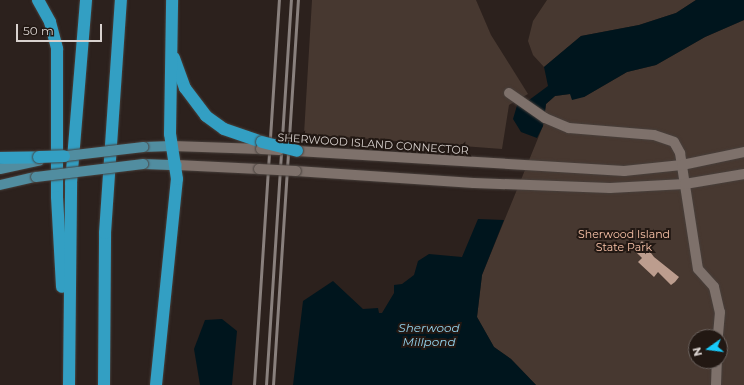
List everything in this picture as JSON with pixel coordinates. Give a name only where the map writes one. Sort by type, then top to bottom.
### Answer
[{"type":"highway","points":[[38,0],[50,22],[57,49],[58,233],[69,350]]},
{"type":"highway","points":[[69,385],[71,183],[86,0]]},
{"type":"highway","points":[[104,385],[105,233],[121,0]]},
{"type":"highway","points":[[156,385],[177,165],[172,146],[172,0]]},
{"type":"highway","points":[[172,51],[185,88],[202,112],[224,129],[262,145],[297,151]]},
{"type":"highway","points":[[0,158],[39,159],[64,156]]},
{"type":"main road","name":"SHERWOOD ISLAND CONNECTOR","points":[[64,156],[143,147],[172,146]]},
{"type":"main road","points":[[0,169],[39,159]]},
{"type":"main road","points":[[0,185],[36,177],[143,164],[177,165]]},
{"type":"street","points":[[509,92],[545,118],[569,128],[668,138],[678,147],[698,269],[714,287],[720,312],[719,329]]},
{"type":"street","name":"SHERWOOD ISLAND CONNECTOR","points":[[172,146],[262,145]]},
{"type":"street","name":"SHERWOOD ISLAND CONNECTOR","points":[[297,151],[580,170],[624,171],[682,165],[744,152]]},
{"type":"street","points":[[177,165],[578,187],[685,184],[744,174]]},
{"type":"street","points":[[716,385],[717,369]]},
{"type":"green space","points":[[312,0],[476,0],[491,35],[528,94],[509,105],[502,149],[304,134]]},
{"type":"green space","points":[[547,0],[696,0],[676,13],[639,25],[581,36],[544,67],[533,55],[528,41],[533,21]]},
{"type":"green space","name":"Sherwood Island State Park","points":[[744,20],[744,385],[536,385],[511,359],[494,347],[477,317],[482,275],[543,126],[546,104],[555,96],[570,94],[584,97],[627,72],[656,65],[705,37]]},
{"type":"water","points":[[696,0],[744,0],[744,20],[705,37],[656,65],[627,72],[584,97],[572,100],[570,94],[555,96],[546,104],[543,126],[537,138],[521,132],[513,119],[518,102],[525,103],[548,86],[544,67],[581,36],[639,25],[676,13]]},
{"type":"water","name":"Sherwood Millpond","points":[[478,219],[504,220],[482,275],[477,317],[494,347],[511,359],[536,385],[293,385],[303,301],[333,281],[363,309],[378,308],[379,313],[382,313],[394,293],[394,285],[402,284],[414,275],[418,261],[429,254],[462,257]]},
{"type":"water","points":[[222,319],[237,331],[232,385],[200,385],[194,349],[205,320]]},
{"type":"building","points":[[642,241],[654,257],[679,277],[671,285],[658,272],[654,277],[638,262],[642,258],[634,250]]},
{"type":"railway","points":[[254,385],[279,0]]},
{"type":"railway","points":[[266,385],[291,0]]},
{"type":"railway","points":[[273,385],[298,0]]}]
